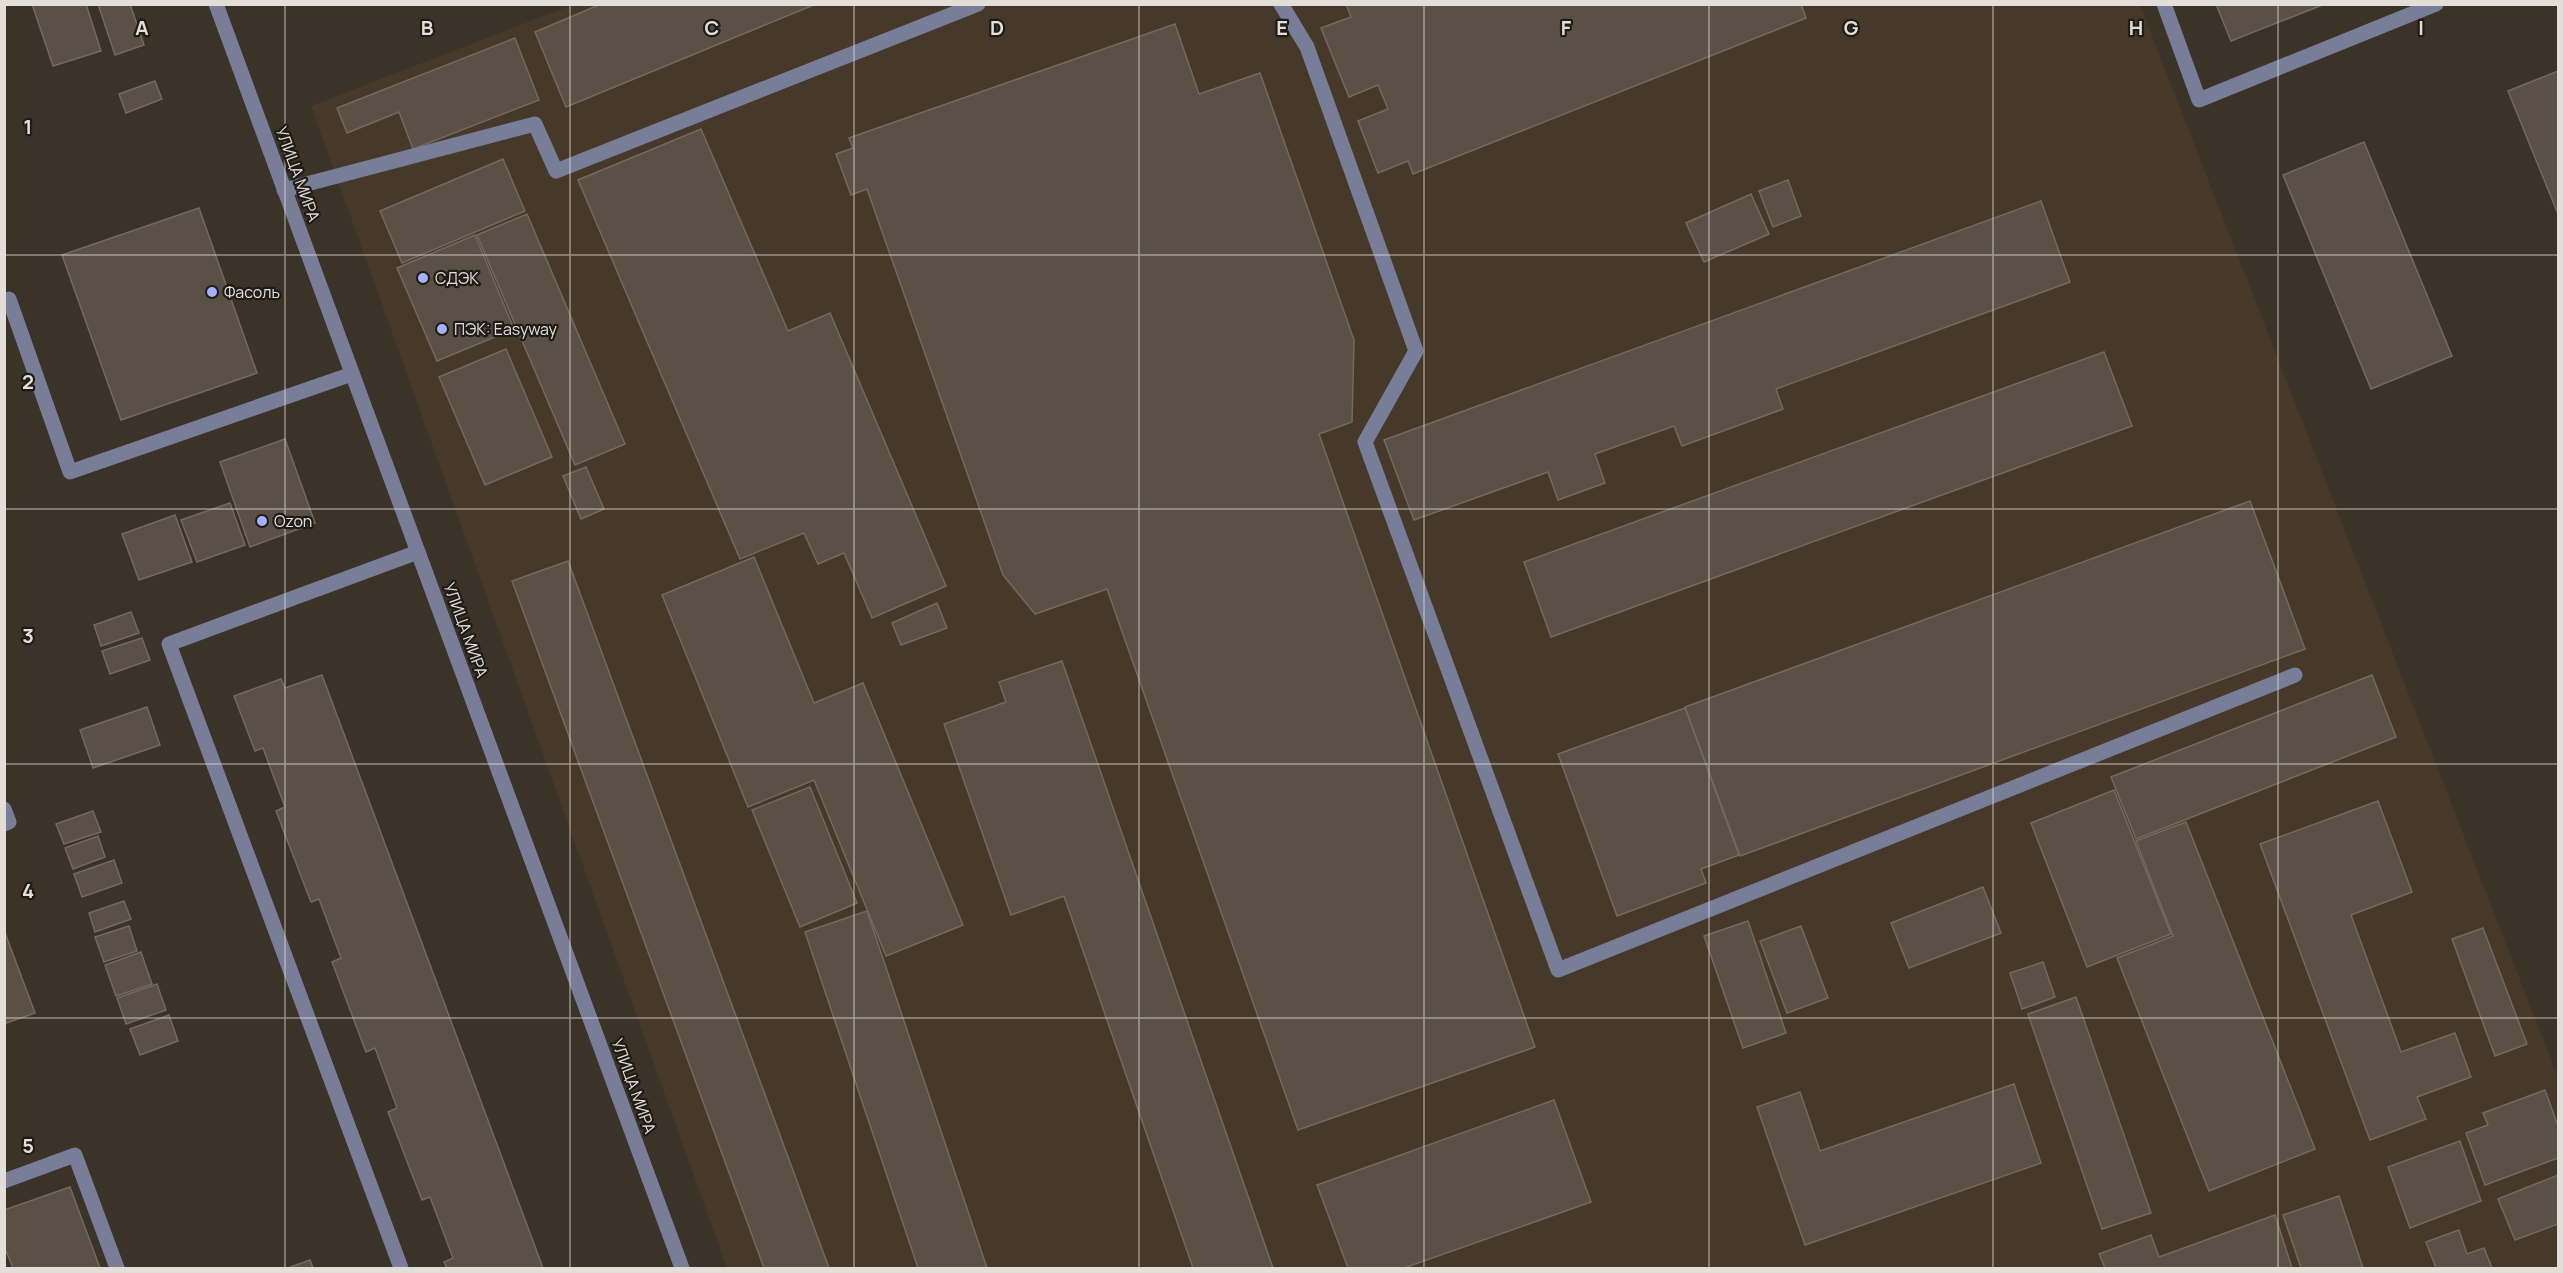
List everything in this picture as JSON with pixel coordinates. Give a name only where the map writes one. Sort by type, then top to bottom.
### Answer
[{"type":"street","name":"УЛИЦА МИРА","points":[[216,4],[682,1269]]},
{"type":"street","points":[[284,190],[535,124],[556,171],[978,4]]},
{"type":"street","points":[[1281,4],[1307,47],[1416,351],[1365,442],[1558,970],[2295,675]]},
{"type":"street","points":[[2163,4],[2199,100],[2436,4]]},
{"type":"street","points":[[9,299],[70,472],[352,374]]},
{"type":"street","points":[[401,1269],[169,644],[418,552]]},
{"type":"street","points":[[4,808],[9,822],[4,824]]},
{"type":"street","points":[[4,1181],[75,1155],[117,1269]]},
{"type":"shaded area","points":[[572,5],[2140,5],[2558,1077],[2558,1268],[727,1268],[311,106]]},
{"type":"building","points":[[32,4],[86,4],[101,51],[53,66]]},
{"type":"building","points":[[98,4],[130,4],[144,45],[115,55]]},
{"type":"building","points":[[601,4],[816,4],[566,107],[535,32]]},
{"type":"building","points":[[1346,4],[1801,4],[1806,18],[1413,174],[1408,161],[1378,173],[1358,121],[1388,109],[1378,85],[1349,97],[1321,28],[1351,17]]},
{"type":"building","points":[[2216,4],[2325,4],[2231,41]]},
{"type":"building","points":[[1175,24],[1199,94],[1260,73],[1354,340],[1352,422],[1319,434],[1535,1047],[1298,1130],[1107,589],[1035,614],[1003,575],[867,189],[851,195],[836,154],[853,148],[849,138]]},
{"type":"building","points":[[515,38],[539,100],[413,149],[399,112],[347,133],[337,108]]},
{"type":"building","points":[[2558,71],[2558,214],[2508,91]]},
{"type":"building","points":[[155,81],[162,99],[126,113],[119,94]]},
{"type":"building","points":[[701,129],[788,331],[830,313],[946,586],[872,618],[844,553],[818,564],[804,533],[740,559],[578,180]]},
{"type":"building","points":[[2364,142],[2452,356],[2371,389],[2283,175]]},
{"type":"building","points":[[503,159],[525,211],[402,263],[380,211]]},
{"type":"building","points":[[1788,180],[1801,216],[1773,227],[1759,191]]},
{"type":"building","points":[[1751,194],[1769,234],[1704,262],[1686,223]]},
{"type":"building","points":[[2041,201],[2070,282],[1776,389],[1783,409],[1682,446],[1674,426],[1595,454],[1605,483],[1558,500],[1548,472],[1414,520],[1384,440]]},
{"type":"building","points":[[199,208],[257,373],[121,420],[62,255]]},
{"type":"building","points":[[527,214],[625,444],[575,465],[477,235]]},
{"type":"building","points":[[475,235],[514,329],[437,361],[397,268]]},
{"type":"building","points":[[506,349],[552,457],[485,485],[439,377]]},
{"type":"building","points":[[2104,352],[2132,426],[1551,637],[1524,562]]},
{"type":"building","points":[[285,439],[315,523],[250,547],[220,462]]},
{"type":"building","points":[[586,467],[604,509],[581,519],[563,476]]},
{"type":"building","points":[[2250,501],[2305,649],[1740,856],[1685,707]]},
{"type":"building","points":[[230,503],[245,545],[197,562],[181,520]]},
{"type":"building","points":[[175,515],[192,562],[139,580],[122,534]]},
{"type":"building","points":[[754,557],[814,703],[863,683],[963,925],[886,956],[814,780],[748,807],[662,595]]},
{"type":"building","points":[[568,561],[829,1268],[764,1268],[512,581]]},
{"type":"building","points":[[937,603],[947,628],[901,645],[892,623]]},
{"type":"building","points":[[131,612],[139,633],[101,646],[94,625]]},
{"type":"building","points":[[142,638],[150,660],[110,674],[102,651]]},
{"type":"building","points":[[1062,661],[1273,1268],[1193,1268],[1064,896],[1011,915],[944,724],[1006,702],[999,682]]},
{"type":"building","points":[[322,675],[543,1268],[447,1268],[444,1262],[453,1258],[430,1197],[422,1200],[388,1112],[397,1108],[375,1048],[366,1052],[332,962],[341,958],[319,899],[311,902],[276,811],[285,807],[263,748],[255,751],[234,696],[281,679],[285,688]]},
{"type":"building","points":[[2372,675],[2396,737],[2136,839],[2111,777]]},
{"type":"building","points":[[147,707],[160,745],[93,768],[80,730]]},
{"type":"building","points":[[1685,708],[1739,855],[1701,869],[1706,883],[1617,916],[1558,754]]},
{"type":"building","points":[[810,787],[857,903],[800,927],[752,810]]},
{"type":"building","points":[[2114,790],[2171,934],[2087,967],[2031,823]]},
{"type":"building","points":[[2378,801],[2412,892],[2351,915],[2401,1052],[2455,1033],[2471,1077],[2417,1097],[2426,1119],[2370,1140],[2260,844]]},
{"type":"building","points":[[93,811],[101,832],[64,844],[56,824]]},
{"type":"building","points":[[2186,822],[2315,1149],[2209,1191],[2117,958],[2173,936],[2136,841]]},
{"type":"building","points":[[98,836],[105,857],[73,869],[65,848]]},
{"type":"building","points":[[114,860],[122,883],[82,897],[74,874]]},
{"type":"building","points":[[1983,887],[2001,933],[1909,968],[1891,923]]},
{"type":"building","points":[[124,901],[131,919],[95,932],[89,913]]},
{"type":"building","points":[[867,911],[987,1268],[918,1268],[805,932]]},
{"type":"building","points":[[1748,921],[1786,1033],[1743,1048],[1704,936]]},
{"type":"building","points":[[129,926],[137,951],[104,962],[95,937]]},
{"type":"building","points":[[1801,926],[1828,998],[1787,1013],[1760,941]]},
{"type":"building","points":[[2483,928],[2527,1044],[2495,1056],[2452,939]]},
{"type":"building","points":[[4,930],[35,1013],[4,1024]]},
{"type":"building","points":[[141,952],[152,984],[116,996],[105,965]]},
{"type":"building","points":[[2043,962],[2055,997],[2022,1009],[2010,973]]},
{"type":"building","points":[[157,984],[166,1010],[126,1024],[117,998]]},
{"type":"building","points":[[2076,997],[2151,1213],[2102,1229],[2028,1014]]},
{"type":"building","points":[[169,1015],[178,1041],[140,1055],[130,1029]]},
{"type":"building","points":[[2014,1084],[2041,1163],[1805,1245],[1757,1107],[1800,1092],[1820,1151]]},
{"type":"building","points":[[2545,1090],[2558,1126],[2558,1158],[2485,1185],[2466,1133],[2488,1125],[2483,1113]]},
{"type":"building","points":[[1554,1100],[1591,1202],[1404,1268],[1348,1268],[1317,1185]]},
{"type":"building","points":[[2460,1141],[2481,1201],[2410,1228],[2388,1167]]},
{"type":"building","points":[[2558,1175],[2558,1224],[2515,1240],[2498,1199]]},
{"type":"building","points":[[70,1187],[100,1268],[13,1268],[4,1246],[4,1210]]},
{"type":"building","points":[[2339,1196],[2363,1268],[2301,1268],[2283,1215]]},
{"type":"building","points":[[2275,1215],[2292,1268],[2105,1268],[2099,1254],[2151,1235],[2159,1257]]},
{"type":"building","points":[[2459,1230],[2467,1254],[2484,1248],[2492,1268],[2436,1268],[2426,1242]]},
{"type":"building","points":[[310,1260],[313,1268],[288,1268]]},
{"type":"place","name":"СДЭК","points":[[423,278]]},
{"type":"place","name":"Фасоль","points":[[212,292]]},
{"type":"place","name":"ПЭК: Easyway","points":[[442,329]]},
{"type":"place","name":"Ozon","points":[[262,521]]}]
